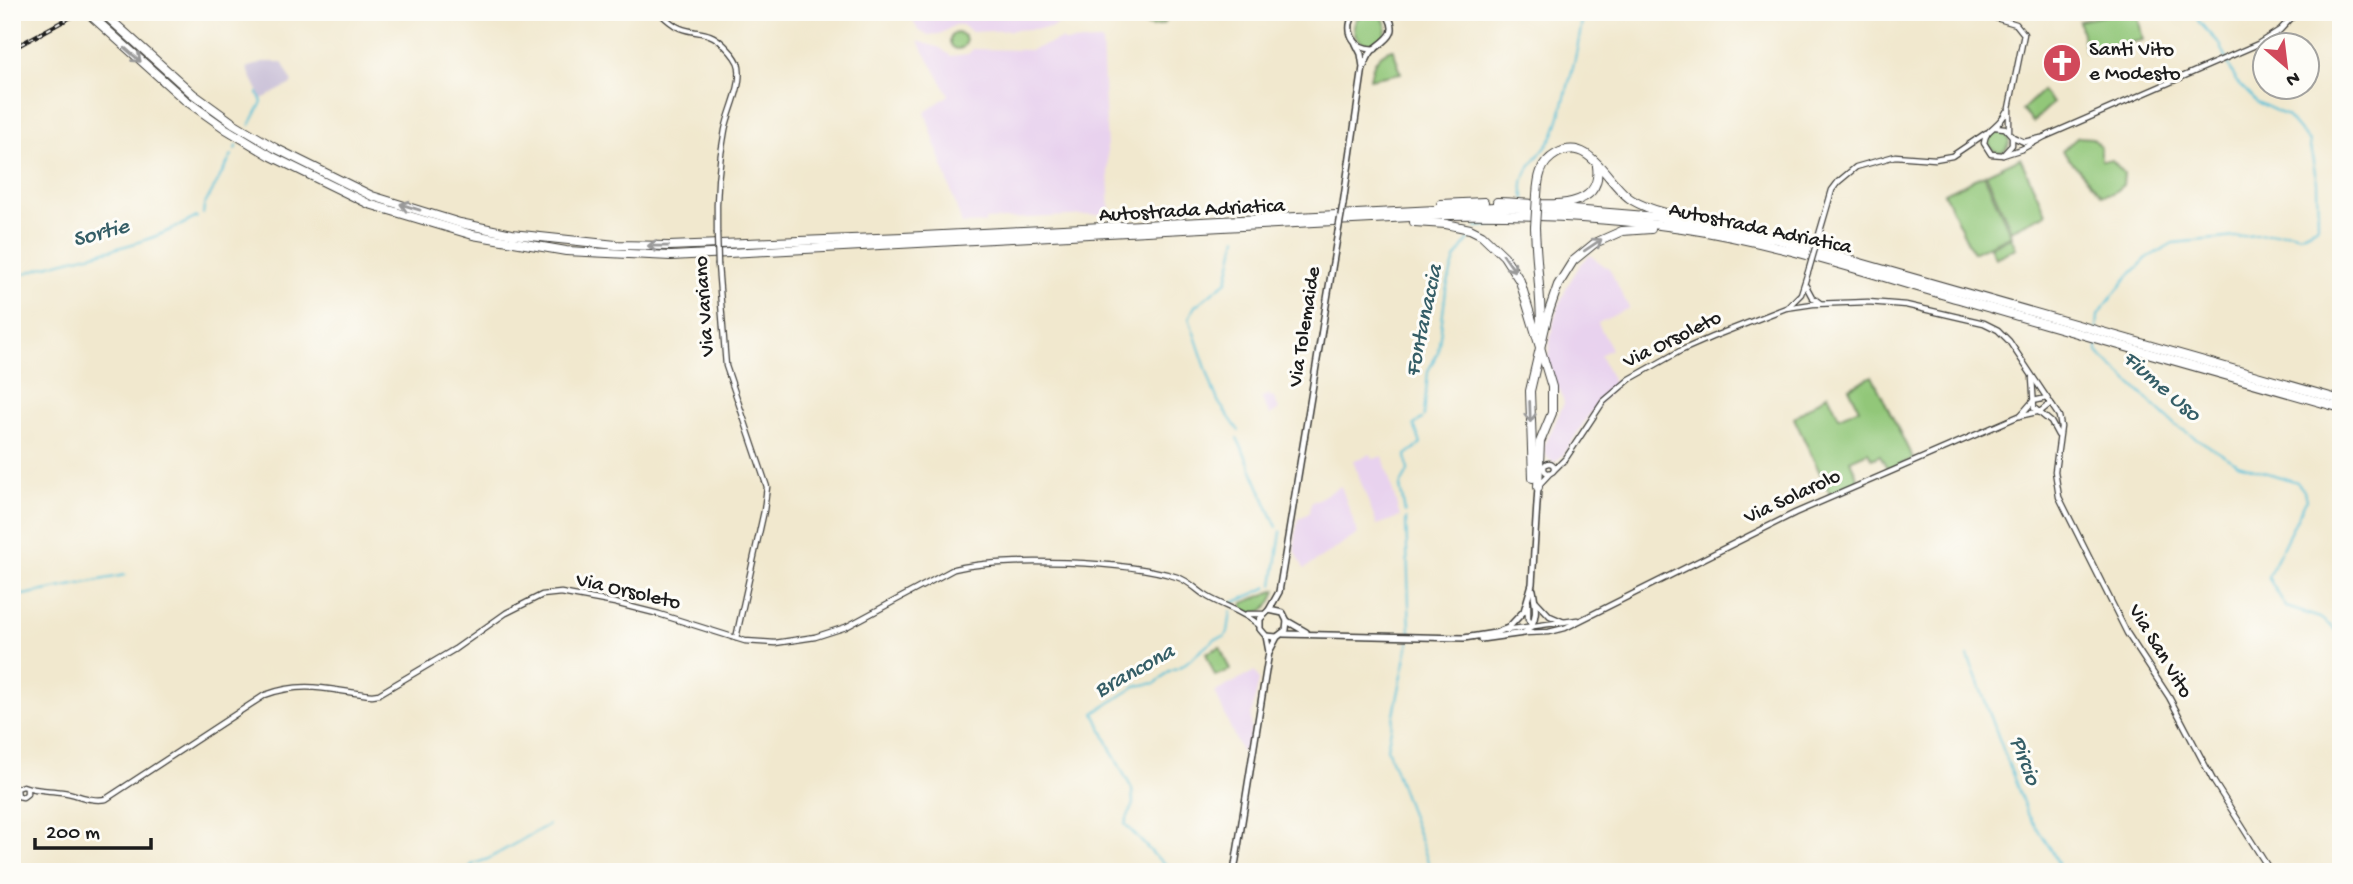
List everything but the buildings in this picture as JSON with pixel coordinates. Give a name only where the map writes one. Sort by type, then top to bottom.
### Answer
[{"type":"highway","name":"Autostrada Adriatica","points":[[102,12],[186,94],[275,148],[372,196],[460,223],[512,234],[561,241],[669,246],[1495,207],[1658,217],[1776,239],[2026,310],[2341,408]]},
{"type":"highway","name":"Autostrada Adriatica","points":[[88,13],[226,129],[271,156],[369,204],[473,235],[566,251],[671,256],[1449,215],[1584,217],[1682,228],[1736,238],[1838,264],[2031,320],[2341,400]]},
{"type":"highway","points":[[1540,345],[1541,299],[1535,227],[1537,195],[1542,169],[1549,159],[1560,152],[1583,152],[1622,194],[1643,206],[1759,231],[1776,239]]},
{"type":"highway","points":[[1348,213],[1461,203],[1575,201],[1588,196],[1594,190],[1598,178],[1597,166]]},
{"type":"highway","points":[[1291,224],[1309,226],[1425,222],[1455,225],[1477,232],[1492,242],[1514,271],[1525,292],[1553,391],[1552,413],[1539,452],[1536,486]]},
{"type":"highway","points":[[1536,486],[1530,391],[1558,285],[1567,269],[1587,248],[1601,239],[1622,232],[1682,228]]},
{"type":"highway","points":[[1539,452],[1551,468]]},
{"type":"main road","name":"Via Tolemaide","points":[[1287,621],[1279,592],[1363,66],[1349,26],[1356,12]]},
{"type":"main road","name":"Via Tolemaide","points":[[1363,66],[1375,49],[1386,43],[1391,31],[1385,12]]},
{"type":"main road","points":[[1356,44],[1362,48],[1375,49]]},
{"type":"main road","points":[[1266,636],[1309,634],[1491,638],[1524,633],[1532,626],[1536,486]]},
{"type":"main road","name":"Via Tolemaide","points":[[1259,625],[1279,592]]},
{"type":"main road","points":[[1464,638],[1503,631],[1518,619],[1532,601]]},
{"type":"main road","points":[[1266,612],[1283,613]]},
{"type":"main road","points":[[1269,652],[1287,621],[1309,634]]},
{"type":"main road","points":[[1234,872],[1269,652],[1266,636],[1259,625]]},
{"type":"street","name":"Via Variano","points":[[659,12],[683,30],[713,35],[734,56],[739,68],[737,90],[726,124],[716,187],[718,265],[726,366],[767,487],[736,638]]},
{"type":"street","points":[[1976,12],[2008,21],[2022,29],[2025,38],[2009,108],[2012,145],[2003,155]]},
{"type":"street","points":[[1965,149],[1979,145],[1993,155],[2003,155],[2022,149],[2273,36],[2297,12]]},
{"type":"street","points":[[1786,309],[1796,301],[1805,285],[1832,190],[1838,182],[1856,167],[1874,160],[1895,156],[1952,156],[2001,122],[2009,108]]},
{"type":"street","points":[[1995,127],[2005,128],[2024,142],[2042,138]]},
{"type":"street","points":[[1985,148],[1986,133]]},
{"type":"street","points":[[1805,285],[1812,297],[1821,303]]},
{"type":"street","name":"Via San Vito","points":[[1821,303],[1868,302],[1906,305],[1984,323],[1998,330],[2010,341],[2060,421],[2056,479],[2059,497],[2075,531],[2127,633],[2169,697],[2214,782],[2271,872]]},
{"type":"street","name":"Via Orsoleto","points":[[1536,486],[1551,468],[1566,458],[1603,402],[1629,379],[1680,351],[1786,309],[1821,303]]},
{"type":"street","name":"Via San Vito","points":[[2032,377],[2033,401],[2037,412],[2051,422],[2059,438]]},
{"type":"street","points":[[2033,401],[2049,400]]},
{"type":"street","name":"Via Solarolo","points":[[1524,633],[1565,628],[1795,513],[2019,416],[2037,412],[2049,400]]},
{"type":"street","name":"Via Solarolo","points":[[2019,416],[2033,401]]},
{"type":"street","name":"Via Orsoleto","points":[[26,787],[68,793],[87,800],[106,799],[265,695],[300,686],[379,694],[432,664],[506,613],[542,595],[561,593],[615,603],[736,638],[766,643],[831,633],[886,607],[945,573],[970,565],[1088,565],[1158,573],[1188,581],[1206,596],[1246,614],[1259,625]]},
{"type":"street","points":[[1532,601],[1550,616],[1565,622]]},
{"type":"street","name":"Via Orsoleto","points":[[1246,614],[1266,612]]},
{"type":"street","name":"Via Solarolo","points":[[1503,631],[1585,618]]},
{"type":"street","points":[[1532,626],[1541,633]]},
{"type":"street","points":[[27,794],[26,787],[21,786],[14,791],[21,797],[27,794],[34,790]]},
{"type":"shaded area","points":[[913,12],[1074,12],[1052,28],[972,32],[962,25],[955,25],[940,34],[927,35],[918,30],[910,16]]},
{"type":"shaded area","points":[[1062,39],[1064,42],[1102,41],[1110,214],[985,220],[985,223],[962,224],[925,112],[949,95],[918,41],[940,48],[951,56],[968,54],[973,49],[1031,50]]},
{"type":"shaded area","points":[[263,62],[282,62],[293,83],[262,99],[247,68]]},
{"type":"shaded area","points":[[1590,255],[1608,266],[1629,308],[1598,323],[1611,349],[1600,355],[1615,386],[1588,416],[1564,454],[1554,463],[1547,458],[1544,447],[1564,403],[1547,363],[1551,336],[1554,319],[1566,288],[1580,265]]},
{"type":"shaded area","points":[[1269,394],[1270,397],[1273,396],[1279,409],[1270,415],[1261,398]]},
{"type":"shaded area","points":[[1370,454],[1373,459],[1383,456],[1400,517],[1377,525],[1353,461]]},
{"type":"shaded area","points":[[1341,486],[1358,534],[1304,569],[1294,548],[1298,519],[1309,513],[1311,503]]},
{"type":"shaded area","points":[[1255,671],[1259,680],[1251,716],[1250,748],[1241,752],[1215,692]]},
{"type":"green space","points":[[1171,12],[1163,24],[1152,27],[1143,24],[1138,13]]},
{"type":"green space","points":[[1370,12],[1382,16],[1386,28],[1382,40],[1370,44],[1358,40],[1354,28],[1358,16]]},
{"type":"green space","points":[[2120,12],[2137,12],[2143,40],[2086,52],[2079,21]]},
{"type":"green space","points":[[955,33],[961,33],[966,41],[964,47],[955,49],[950,44],[950,38]]},
{"type":"green space","points":[[1393,49],[1401,73],[1370,79],[1377,60],[1383,53]]},
{"type":"green space","points":[[2042,91],[2053,103],[2033,122],[2022,110]]},
{"type":"green space","points":[[1999,132],[2006,135],[2009,142],[2006,149],[1999,152],[1992,149],[1989,142],[1992,135]]},
{"type":"green space","points":[[2078,137],[2092,138],[2101,148],[2101,160],[2112,160],[2124,173],[2123,185],[2113,193],[2102,195],[2062,151]]},
{"type":"green space","points":[[2020,158],[2046,213],[2011,230],[1986,174]]},
{"type":"green space","points":[[1984,175],[2011,235],[1973,253],[1944,193]]},
{"type":"green space","points":[[2011,237],[2016,248],[1995,258],[1990,247]]},
{"type":"green space","points":[[1872,376],[1913,459],[1888,470],[1880,455],[1872,459],[1868,452],[1850,460],[1859,482],[1830,494],[1794,418],[1828,394],[1839,417],[1859,408],[1849,388]]},
{"type":"green space","points":[[1276,590],[1271,602],[1263,610],[1254,613],[1242,608],[1243,603]]},
{"type":"green space","points":[[1220,647],[1230,670],[1215,676],[1206,653]]},
{"type":"waterway","name":"Fontanaccia","points":[[1525,199],[1523,180],[1554,134],[1559,120],[1576,55],[1583,12]]},
{"type":"waterway","name":"Fiume Uso","points":[[2097,329],[2098,315],[2125,280],[2147,258],[2173,243],[2288,232],[2300,235],[2318,226],[2317,182],[2309,142],[2287,116],[2257,102],[2236,81],[2220,44],[2199,22],[2194,12]]},
{"type":"waterway","name":"Sortie","points":[[250,125],[262,102],[258,93]]},
{"type":"waterway","name":"Sortie","points":[[235,149],[237,145]]},
{"type":"waterway","name":"Sortie","points":[[203,214],[204,206],[232,155]]},
{"type":"waterway","name":"Sortie","points":[[12,279],[57,263],[149,239],[197,217]]},
{"type":"waterway","name":"Fontanaccia","points":[[1476,227],[1526,222]]},
{"type":"waterway","name":"Brancona","points":[[1237,237],[1227,281],[1195,306],[1189,318],[1219,403],[1239,431]]},
{"type":"waterway","name":"Fontanaccia","points":[[1424,416],[1428,371],[1438,352],[1446,290],[1455,259],[1470,238]]},
{"type":"waterway","name":"Fiume Uso","points":[[2097,341],[2097,352],[2175,425],[2238,464],[2297,482],[2304,491],[2306,500],[2268,577],[2286,607],[2320,618],[2341,634]]},
{"type":"waterway","name":"Fontanaccia","points":[[1405,512],[1400,486],[1408,471],[1406,455],[1421,444],[1414,425],[1422,419]]},
{"type":"waterway","name":"Brancona","points":[[1237,438],[1277,527]]},
{"type":"waterway","name":"Fontanaccia","points":[[1406,519],[1410,633]]},
{"type":"waterway","name":"Brancona","points":[[1273,585],[1281,532]]},
{"type":"waterway","name":"Sortie","points":[[12,594],[18,596],[125,575]]},
{"type":"waterway","name":"Brancona","points":[[1233,603],[1268,587]]},
{"type":"waterway","name":"Brancona","points":[[1176,872],[1156,857],[1125,824],[1133,804],[1132,789],[1094,713],[1136,686],[1156,683],[1215,639],[1224,637],[1228,632],[1231,611]]},
{"type":"waterway","name":"Fontanaccia","points":[[1409,642],[1387,748],[1432,872]]},
{"type":"waterway","name":"Pircio","points":[[1968,656],[2027,813],[2052,851],[2062,872]]},
{"type":"waterway","points":[[465,872],[473,864],[488,859],[548,825]]},
{"type":"railway","points":[[12,49],[80,12]]},
{"type":"place","name":"Santi Vito e Modesto","points":[[2062,63]]}]
